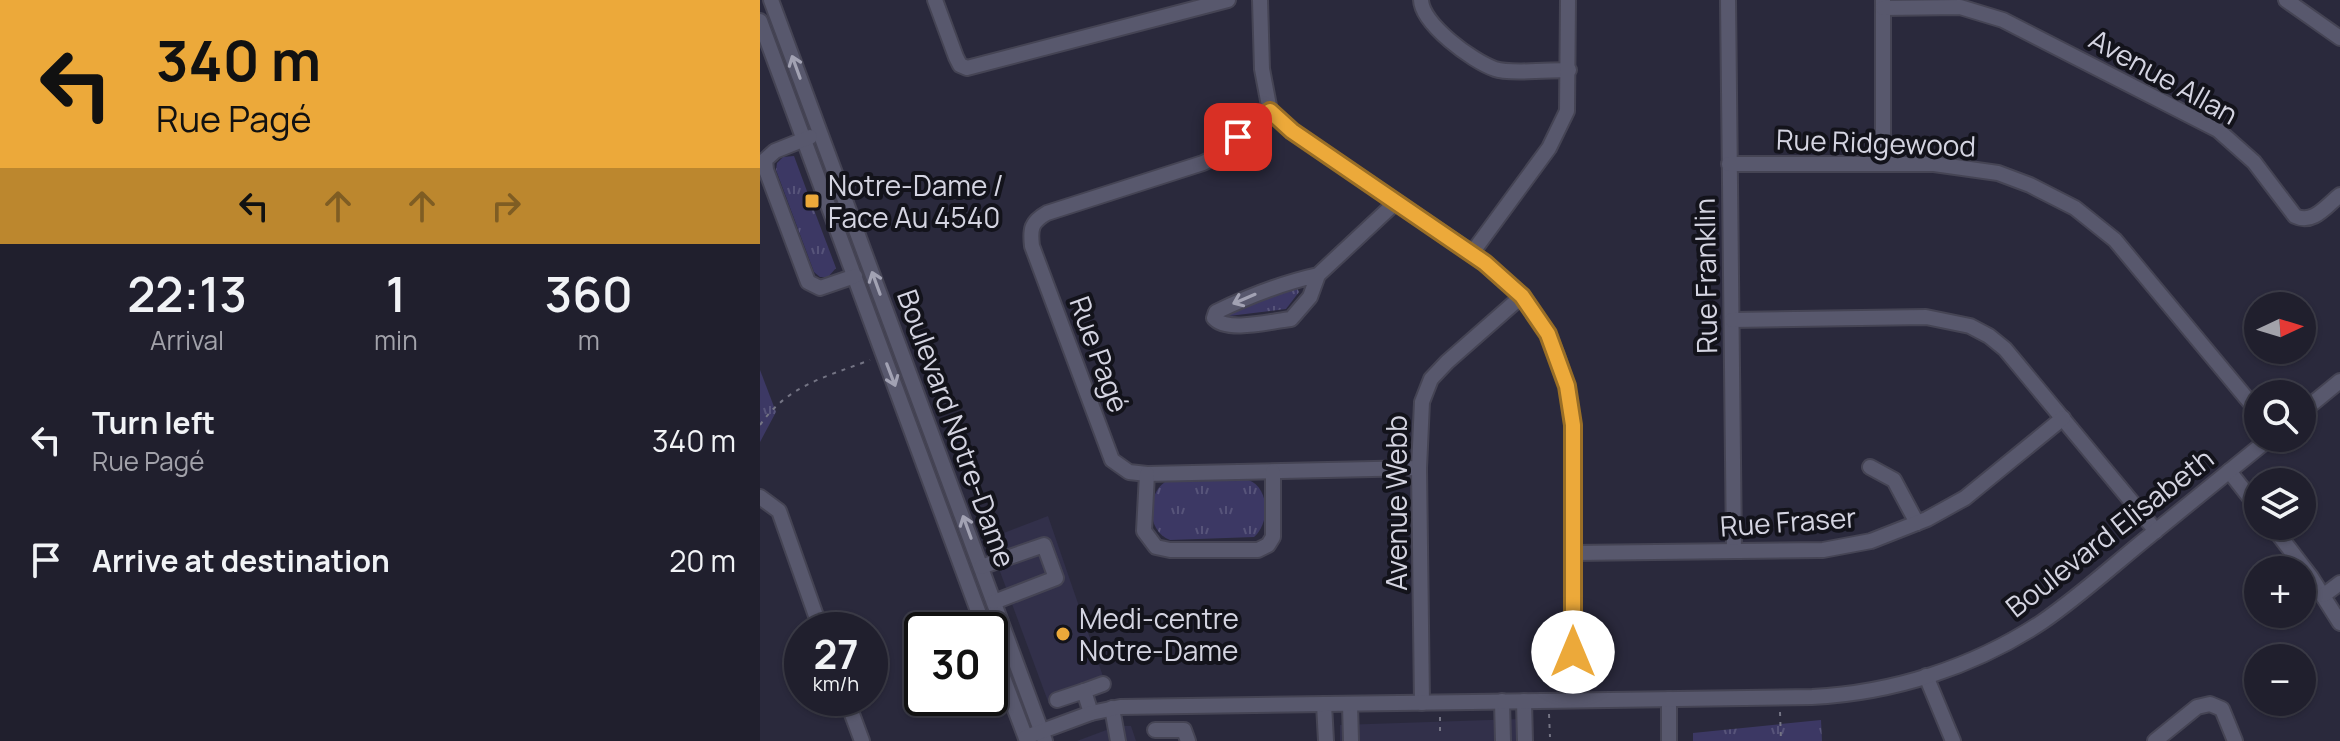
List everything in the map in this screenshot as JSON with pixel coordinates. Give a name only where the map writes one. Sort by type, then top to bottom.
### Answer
[{"type":"street","name":"Boulevard Notre-Dame","points":[[771,0],[1043,736]]},
{"type":"street","points":[[935,0],[956,57],[960,65],[967,68],[1228,0]]},
{"type":"street","points":[[1260,0],[1262,69],[1270,111],[1292,131],[1472,253],[1522,296],[1548,334],[1567,386],[1573,425],[1573,700]]},
{"type":"street","points":[[1421,0],[1421,10],[1430,24],[1496,70],[1569,70]]},
{"type":"street","points":[[1472,253],[1549,148],[1562,125],[1567,111],[1569,70],[1568,0]]},
{"type":"street","name":"Rue Franklin","points":[[1728,0],[1734,551]]},
{"type":"street","points":[[2286,0],[2340,38]]},
{"type":"street","points":[[1883,4],[1883,162]]},
{"type":"street","name":"Avenue Allan","points":[[1883,4],[1960,7],[2003,20],[2218,130],[2254,162],[2295,216],[2302,219],[2317,214],[2340,195]]},
{"type":"street","name":"Boulevard Notre-Dame","points":[[760,21],[978,612]]},
{"type":"street","name":"Rue Pagé","points":[[1270,111],[1215,157],[1203,163],[1047,213],[1035,220],[1030,230],[1032,246],[1112,460],[1129,472],[1147,474],[1419,468]]},
{"type":"street","name":"Boulevard Notre-Dame","points":[[821,133],[775,151],[767,157],[765,164],[808,282],[816,287],[855,276]]},
{"type":"street","name":"Rue Ridgewood","points":[[1729,164],[1883,162],[1960,166],[1998,173],[2030,185],[2075,208],[2123,249],[2244,395]]},
{"type":"street","points":[[1318,275],[1244,298],[1216,312],[1214,318],[1219,323],[1235,326],[1291,319],[1310,297],[1318,275],[1395,203]]},
{"type":"street","name":"Avenue Webb","points":[[1422,703],[1419,468],[1422,402],[1431,379],[1522,296]]},
{"type":"street","points":[[1732,320],[1926,317],[1970,326],[2005,349],[2156,531]]},
{"type":"street","points":[[2316,401],[2340,381]]},
{"type":"street","name":"Rue Fraser","points":[[1573,553],[1823,550],[1871,541],[1917,523],[1965,498],[2063,418]]},
{"type":"street","name":"Boulevard Elisabeth","points":[[1026,739],[1043,736],[1091,713],[1112,708],[1834,696],[1880,689],[1978,657],[2029,630],[2074,599],[2253,452]]},
{"type":"street","points":[[1870,467],[1894,480],[1917,523]]},
{"type":"street","points":[[2229,471],[2244,490]]},
{"type":"street","points":[[1147,474],[1144,531],[1156,547],[1170,550],[1258,550],[1268,545],[1273,537],[1273,472]]},
{"type":"street","points":[[760,497],[779,511],[815,612]]},
{"type":"street","points":[[2283,540],[2324,595],[2340,623]]},
{"type":"street","points":[[981,567],[1044,545],[1056,578],[994,602]]},
{"type":"street","points":[[2324,595],[2340,583]]},
{"type":"street","points":[[1926,676],[1953,741]]},
{"type":"street","points":[[1057,700],[1103,684]]},
{"type":"street","points":[[1008,691],[1026,739]]},
{"type":"street","points":[[1084,691],[1091,713]]},
{"type":"street","points":[[1669,699],[1669,741]]},
{"type":"street","points":[[1502,701],[1503,741]]},
{"type":"street","points":[[1524,701],[1525,741]]},
{"type":"street","points":[[1324,704],[1326,741]]},
{"type":"street","points":[[1350,704],[1351,741]]},
{"type":"street","points":[[2155,741],[2197,707],[2210,704],[2222,709],[2235,741]]},
{"type":"street","points":[[1154,706],[1157,736],[1184,730],[1188,741]]},
{"type":"street","points":[[1112,708],[1118,741]]},
{"type":"street","points":[[853,716],[862,741]]},
{"type":"path","points":[[760,425],[778,403],[801,387],[871,359]]},
{"type":"path","points":[[1780,712],[1781,741]]},
{"type":"path","points":[[1549,714],[1550,737]]},
{"type":"path","points":[[1440,716],[1440,736]]},
{"type":"shaded area","points":[[1048,516],[1107,688],[1056,706],[1049,704],[988,539]]},
{"type":"shaded area","points":[[1520,719],[1521,741],[1340,741],[1340,725]]},
{"type":"shaded area","points":[[1117,726],[1131,726],[1136,741],[1077,741]]},
{"type":"green space","points":[[794,156],[808,194],[804,197],[807,204],[811,202],[836,268],[828,277],[820,277],[814,272],[776,170],[777,163],[783,157]]},
{"type":"green space","points":[[1297,288],[1299,292],[1286,309],[1229,316],[1230,313]]},
{"type":"green space","points":[[760,370],[776,412],[760,442]]},
{"type":"green space","points":[[1248,480],[1260,490],[1265,506],[1263,524],[1254,537],[1170,540],[1162,536],[1153,522],[1152,504],[1165,482]]},
{"type":"green space","points":[[1821,720],[1822,741],[1693,741],[1693,733]]},
{"type":"place","name":"Notre-Dame / Face Au 4540","points":[[812,201]]},
{"type":"place","name":"Medi-centre Notre-Dame","points":[[1063,634]]},
{"type":"route","points":[[1238,137],[1270,111],[1292,131],[1472,253],[1522,296],[1533,310],[1557,355],[1567,386],[1573,425],[1573,652]]}]
